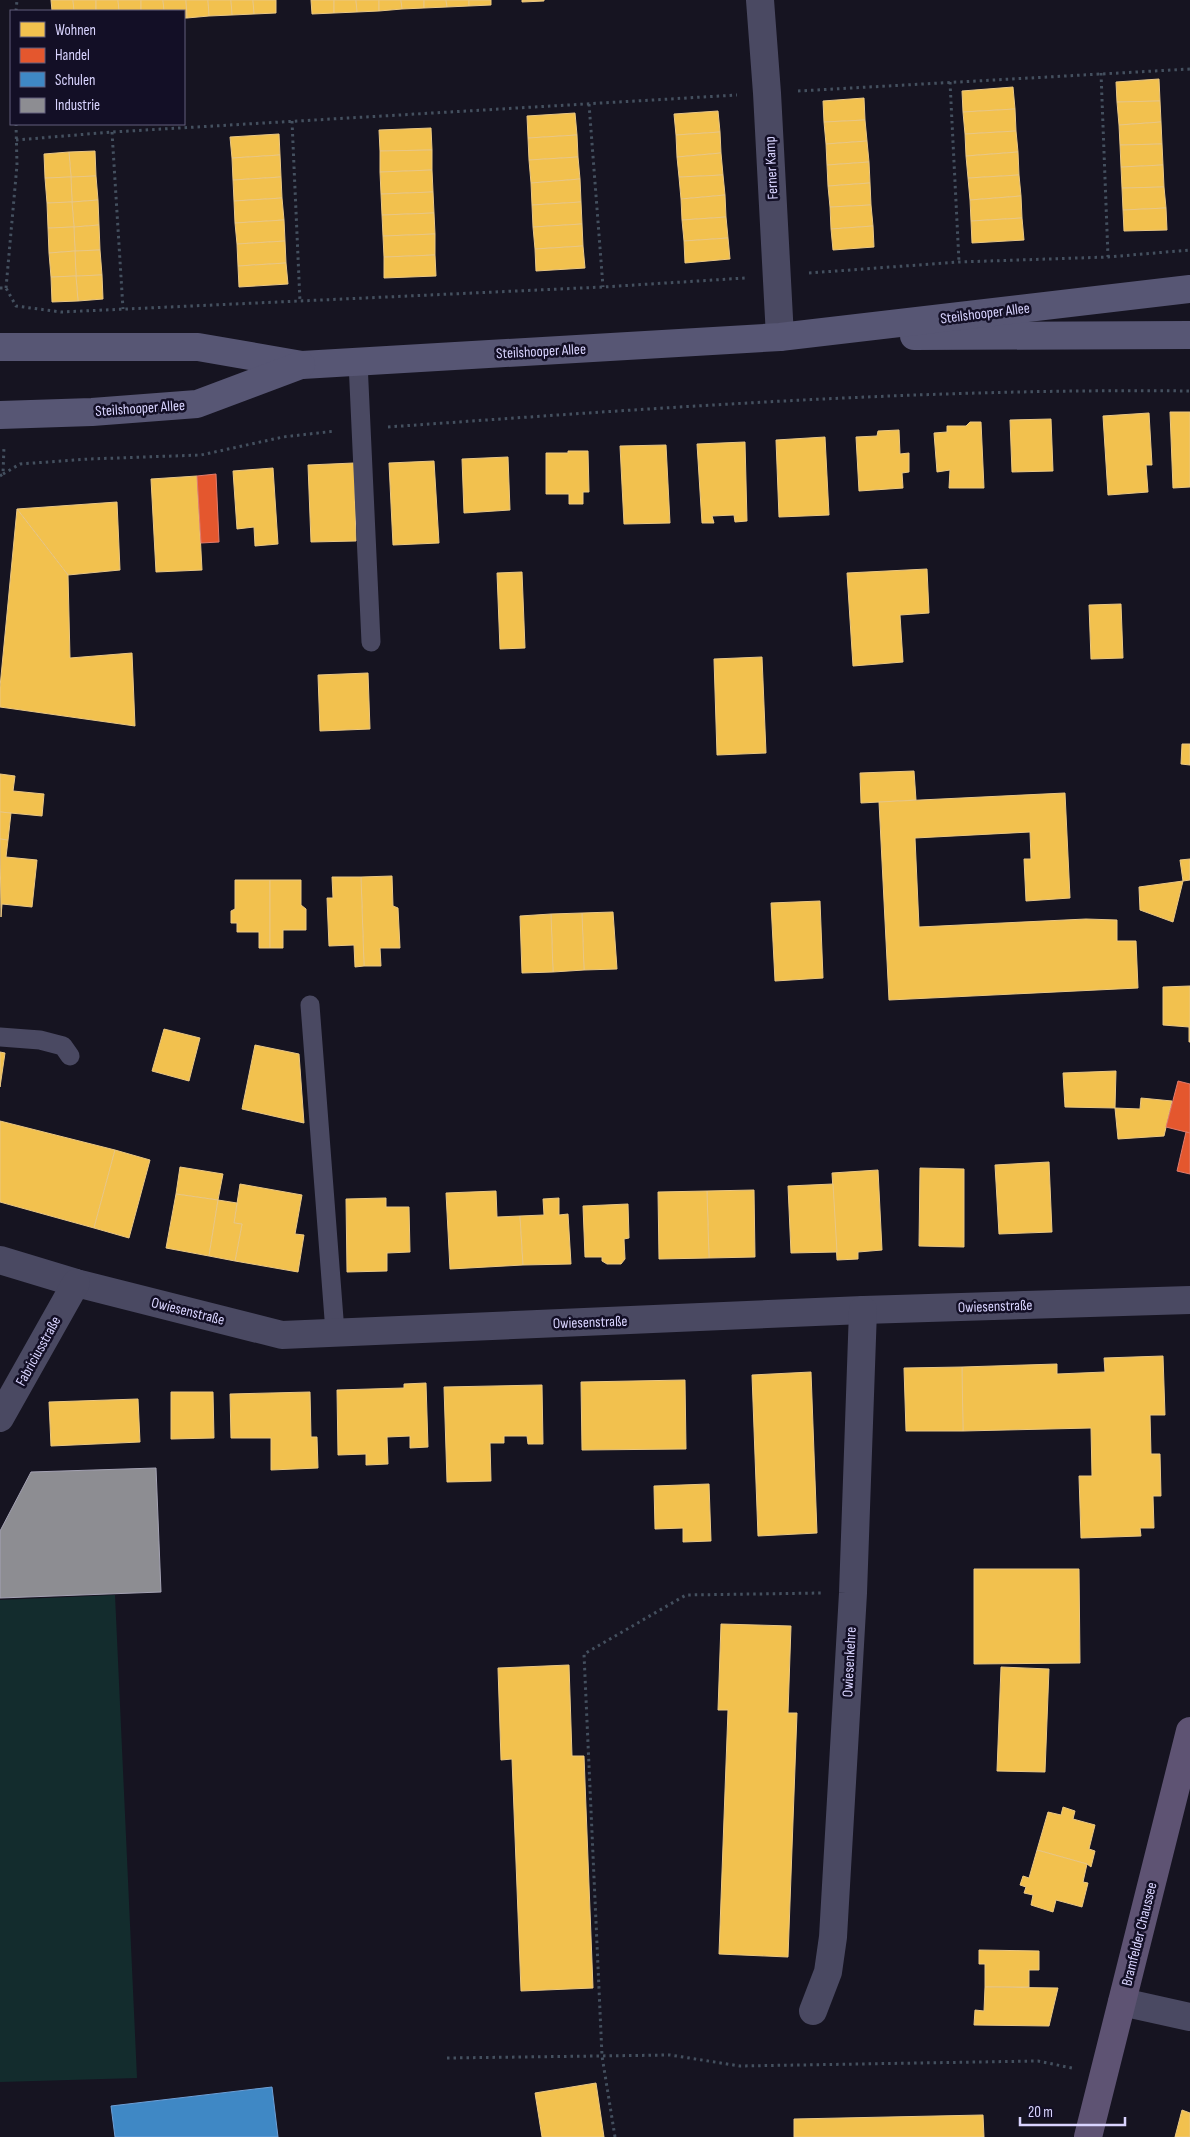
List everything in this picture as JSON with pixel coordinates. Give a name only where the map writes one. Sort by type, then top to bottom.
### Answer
[{"type":"main road","name":"Steilshooper Allee","points":[[780,337],[1190,289]]},
{"type":"main road","name":"Steilshooper Allee","points":[[0,347],[198,347],[302,365],[780,337],[1190,335]]},
{"type":"main road","name":"Steilshooper Allee","points":[[0,415],[92,412],[197,404],[302,365]]},
{"type":"main road","name":"Bramfelder Chaussee","points":[[1088,2137],[1190,1731]]},
{"type":"street","name":"Ferner Kamp","points":[[760,0],[780,337]]},
{"type":"street","name":"Owiesenstraße","points":[[0,1260],[76,1283],[282,1335],[863,1310],[1190,1300]]},
{"type":"street","name":"Fabriciusstraße","points":[[0,1418],[76,1283]]},
{"type":"street","name":"Owiesenkehre","points":[[813,2011],[828,1972],[833,1937],[853,1593],[863,1310]]},
{"type":"street","points":[[1122,2002],[1190,2017]]},
{"type":"lane","points":[[358,362],[371,642]]},
{"type":"lane","points":[[310,1005],[335,1332]]},
{"type":"lane","points":[[0,1037],[40,1040],[63,1046],[70,1056]]},
{"type":"path","points":[[16,140],[292,121],[1190,69]]},
{"type":"path","points":[[1101,73],[1108,257]]},
{"type":"path","points":[[950,82],[959,262]]},
{"type":"path","points":[[589,104],[603,287]]},
{"type":"path","points":[[16,125],[17,165],[6,288],[16,306],[61,312],[300,302],[292,121]]},
{"type":"path","points":[[112,132],[123,309]]},
{"type":"path","points":[[0,288],[6,288]]},
{"type":"path","points":[[2,475],[20,464],[89,459],[201,455],[283,437],[361,429],[627,410],[932,394],[1118,390],[1190,391]]},
{"type":"path","points":[[2,475],[3,459]]},
{"type":"path","points":[[615,2137],[602,2056],[584,1654],[686,1595],[853,1593]]},
{"type":"path","points":[[446,2058],[670,2055],[740,2066],[1038,2061],[1103,2075]]},
{"type":"green space","points":[[115,1595],[137,2078],[0,2082],[0,1600]]},
{"type":"building: Wohnen","points":[[51,0],[73,0],[74,10],[52,10]]},
{"type":"building: Wohnen","points":[[73,0],[96,0],[96,10],[74,10]]},
{"type":"building: Wohnen","points":[[96,0],[118,0],[119,10],[96,10]]},
{"type":"building: Wohnen","points":[[118,0],[141,0],[141,10],[119,10]]},
{"type":"building: Wohnen","points":[[141,0],[163,0],[164,10],[141,10]]},
{"type":"building: Wohnen","points":[[163,0],[186,0],[187,18],[185,18],[185,10],[164,10]]},
{"type":"building: Wohnen","points":[[186,0],[208,0],[209,16],[187,18]]},
{"type":"building: Wohnen","points":[[208,0],[231,0],[232,15],[209,16]]},
{"type":"building: Wohnen","points":[[231,0],[253,0],[254,14],[232,15]]},
{"type":"building: Wohnen","points":[[253,0],[276,0],[276,13],[254,14]]},
{"type":"building: Wohnen","points":[[311,0],[334,0],[334,13],[312,14]]},
{"type":"building: Wohnen","points":[[334,0],[356,0],[357,12],[334,13]]},
{"type":"building: Wohnen","points":[[356,0],[379,0],[379,11],[357,12]]},
{"type":"building: Wohnen","points":[[379,0],[401,0],[402,9],[379,11]]},
{"type":"building: Wohnen","points":[[401,0],[424,0],[424,8],[402,9]]},
{"type":"building: Wohnen","points":[[424,0],[446,0],[447,7],[424,8]]},
{"type":"building: Wohnen","points":[[446,0],[469,0],[469,6],[447,7]]},
{"type":"building: Wohnen","points":[[469,0],[491,0],[491,5],[469,6]]},
{"type":"building: Wohnen","points":[[522,0],[544,0],[544,1],[522,2]]},
{"type":"building: Wohnen","points":[[1159,79],[1160,101],[1117,102],[1116,82]]},
{"type":"building: Wohnen","points":[[1013,87],[1015,109],[963,112],[962,91]]},
{"type":"building: Wohnen","points":[[864,98],[865,120],[824,122],[823,101]]},
{"type":"building: Wohnen","points":[[1160,101],[1161,122],[1119,125],[1117,102]]},
{"type":"building: Wohnen","points":[[1015,109],[1016,131],[965,134],[963,112]]},
{"type":"building: Wohnen","points":[[718,111],[720,132],[676,135],[674,114]]},
{"type":"building: Wohnen","points":[[575,113],[577,135],[528,138],[527,116]]},
{"type":"building: Wohnen","points":[[865,120],[867,141],[826,144],[824,122]]},
{"type":"building: Wohnen","points":[[1161,122],[1162,144],[1120,145],[1119,125]]},
{"type":"building: Wohnen","points":[[431,128],[432,150],[380,151],[379,130]]},
{"type":"building: Wohnen","points":[[1016,131],[1018,152],[966,156],[965,134]]},
{"type":"building: Wohnen","points":[[720,132],[721,153],[677,157],[676,135]]},
{"type":"building: Wohnen","points":[[279,134],[280,155],[232,158],[230,137]]},
{"type":"building: Wohnen","points":[[577,135],[578,157],[529,160],[528,138]]},
{"type":"building: Wohnen","points":[[867,141],[869,162],[827,165],[826,144]]},
{"type":"building: Wohnen","points":[[1162,144],[1163,165],[1121,167],[1120,145]]},
{"type":"building: Wohnen","points":[[432,150],[432,170],[380,172],[380,151]]},
{"type":"building: Wohnen","points":[[95,151],[96,176],[71,177],[69,152]]},
{"type":"building: Wohnen","points":[[69,152],[71,177],[45,178],[44,154]]},
{"type":"building: Wohnen","points":[[1018,152],[1019,175],[968,178],[966,156]]},
{"type":"building: Wohnen","points":[[721,153],[723,175],[679,177],[677,157]]},
{"type":"building: Wohnen","points":[[280,155],[281,177],[233,180],[232,158]]},
{"type":"building: Wohnen","points":[[578,157],[580,179],[531,183],[529,160]]},
{"type":"building: Wohnen","points":[[869,162],[870,183],[828,186],[827,165]]},
{"type":"building: Wohnen","points":[[1163,165],[1164,187],[1122,188],[1121,167]]},
{"type":"building: Wohnen","points":[[432,170],[433,192],[381,194],[380,172]]},
{"type":"building: Wohnen","points":[[723,175],[725,195],[681,199],[679,177]]},
{"type":"building: Wohnen","points":[[1019,175],[1021,196],[970,200],[968,178]]},
{"type":"building: Wohnen","points":[[96,176],[98,200],[72,202],[71,177]]},
{"type":"building: Wohnen","points":[[71,177],[72,202],[47,203],[45,178]]},
{"type":"building: Wohnen","points":[[281,177],[282,198],[234,201],[233,180]]},
{"type":"building: Wohnen","points":[[580,179],[581,202],[532,205],[531,183]]},
{"type":"building: Wohnen","points":[[870,183],[871,205],[830,207],[828,186]]},
{"type":"building: Wohnen","points":[[1164,187],[1166,208],[1123,210],[1122,188]]},
{"type":"building: Wohnen","points":[[433,192],[434,213],[382,215],[381,194]]},
{"type":"building: Wohnen","points":[[725,195],[726,217],[682,220],[681,199]]},
{"type":"building: Wohnen","points":[[1021,196],[1022,218],[971,221],[970,200]]},
{"type":"building: Wohnen","points":[[282,198],[284,220],[235,223],[234,201]]},
{"type":"building: Wohnen","points":[[98,200],[99,225],[74,227],[72,202]]},
{"type":"building: Wohnen","points":[[72,202],[74,227],[48,228],[47,203]]},
{"type":"building: Wohnen","points":[[581,202],[582,224],[533,227],[532,205]]},
{"type":"building: Wohnen","points":[[871,205],[873,226],[831,229],[830,207]]},
{"type":"building: Wohnen","points":[[1166,208],[1167,230],[1124,231],[1123,210]]},
{"type":"building: Wohnen","points":[[434,213],[435,234],[383,236],[382,215]]},
{"type":"building: Wohnen","points":[[726,217],[728,238],[684,241],[682,220]]},
{"type":"building: Wohnen","points":[[1022,218],[1024,240],[972,243],[971,221]]},
{"type":"building: Wohnen","points":[[284,220],[285,241],[237,244],[235,223]]},
{"type":"building: Wohnen","points":[[582,224],[583,246],[535,249],[533,227]]},
{"type":"building: Wohnen","points":[[99,225],[100,250],[75,251],[74,227]]},
{"type":"building: Wohnen","points":[[873,226],[874,247],[833,250],[831,229]]},
{"type":"building: Wohnen","points":[[74,227],[75,251],[49,253],[48,228]]},
{"type":"building: Wohnen","points":[[435,234],[435,255],[384,257],[383,236]]},
{"type":"building: Wohnen","points":[[728,238],[730,259],[685,263],[684,241]]},
{"type":"building: Wohnen","points":[[285,241],[286,263],[238,266],[237,244]]},
{"type":"building: Wohnen","points":[[583,246],[585,268],[536,271],[535,249]]},
{"type":"building: Wohnen","points":[[100,250],[102,275],[76,276],[75,251]]},
{"type":"building: Wohnen","points":[[75,251],[76,276],[51,277],[49,253]]},
{"type":"building: Wohnen","points":[[435,255],[436,276],[384,278],[384,257]]},
{"type":"building: Wohnen","points":[[286,263],[288,284],[239,287],[238,266]]},
{"type":"building: Wohnen","points":[[102,275],[103,299],[78,301],[76,276]]},
{"type":"building: Wohnen","points":[[76,276],[78,301],[52,302],[51,277]]},
{"type":"building: Wohnen","points":[[1170,412],[1190,412],[1190,487],[1173,488]]},
{"type":"building: Wohnen","points":[[1149,413],[1152,465],[1146,465],[1148,492],[1108,495],[1103,416]]},
{"type":"building: Wohnen","points":[[1051,419],[1053,471],[1012,472],[1010,420]]},
{"type":"building: Wohnen","points":[[970,422],[981,422],[984,488],[949,488],[950,470],[937,472],[934,433],[947,432],[947,426],[966,426]]},
{"type":"building: Wohnen","points":[[899,430],[900,454],[909,453],[909,472],[902,473],[903,488],[859,491],[856,437],[877,436],[878,431]]},
{"type":"building: Wohnen","points":[[825,437],[829,515],[779,517],[776,440]]},
{"type":"building: Wohnen","points":[[745,442],[747,521],[735,522],[734,515],[712,516],[714,523],[702,523],[697,444]]},
{"type":"building: Wohnen","points":[[666,445],[670,523],[624,524],[620,446]]},
{"type":"building: Wohnen","points":[[568,451],[588,451],[589,492],[583,492],[583,504],[569,504],[569,494],[546,494],[546,453],[568,453]]},
{"type":"building: Wohnen","points":[[508,457],[510,510],[464,513],[462,459]]},
{"type":"building: Wohnen","points":[[434,461],[439,543],[393,545],[389,463]]},
{"type":"building: Wohnen","points":[[354,463],[356,541],[311,542],[308,465]]},
{"type":"building: Wohnen","points":[[273,468],[278,544],[255,546],[254,527],[237,529],[233,471]]},
{"type":"building: Wohnen","points":[[197,476],[202,570],[156,572],[151,479]]},
{"type":"building: Wohnen","points":[[117,502],[120,570],[68,575],[17,509]]},
{"type":"building: Wohnen","points":[[17,509],[68,575],[70,658],[132,653],[135,726],[0,707],[0,687]]},
{"type":"building: Wohnen","points":[[927,569],[929,613],[900,615],[903,662],[853,666],[847,573]]},
{"type":"building: Wohnen","points":[[522,572],[525,648],[500,649],[497,573]]},
{"type":"building: Wohnen","points":[[1121,604],[1123,658],[1091,659],[1089,605]]},
{"type":"building: Wohnen","points":[[762,657],[766,753],[717,755],[714,659]]},
{"type":"building: Wohnen","points":[[368,673],[370,729],[320,731],[318,675]]},
{"type":"building: Wohnen","points":[[1182,744],[1190,744],[1190,765],[1181,764]]},
{"type":"building: Wohnen","points":[[914,771],[916,800],[861,803],[860,773]]},
{"type":"building: Wohnen","points":[[0,774],[15,776],[13,791],[44,794],[42,816],[0,812]]},
{"type":"building: Wohnen","points":[[1065,793],[1070,898],[1026,901],[1024,859],[1031,859],[1030,832],[915,838],[919,927],[1086,919],[1117,920],[1117,941],[1136,941],[1138,988],[889,1000],[879,802]]},
{"type":"building: Wohnen","points":[[0,812],[11,813],[8,840],[0,839]]},
{"type":"building: Wohnen","points":[[0,839],[8,840],[6,857],[37,860],[32,907],[2,904],[1,917]]},
{"type":"building: Wohnen","points":[[1190,859],[1190,880],[1183,881],[1180,860]]},
{"type":"building: Wohnen","points":[[392,876],[393,906],[398,908],[400,948],[380,948],[381,966],[364,966],[361,877]]},
{"type":"building: Wohnen","points":[[332,877],[361,877],[364,966],[355,967],[354,945],[329,946],[327,898],[333,898]]},
{"type":"building: Wohnen","points":[[235,880],[270,880],[270,948],[259,948],[259,932],[237,932],[237,923],[231,923],[231,911],[235,909]]},
{"type":"building: Wohnen","points":[[270,880],[301,880],[301,905],[306,909],[306,930],[283,930],[283,948],[270,948]]},
{"type":"building: Wohnen","points":[[1183,881],[1173,922],[1140,910],[1139,887]]},
{"type":"building: Wohnen","points":[[820,901],[823,978],[775,981],[771,903]]},
{"type":"building: Wohnen","points":[[613,912],[617,969],[584,970],[582,913]]},
{"type":"building: Wohnen","points":[[582,913],[584,970],[553,972],[551,914]]},
{"type":"building: Wohnen","points":[[551,914],[553,972],[522,973],[520,916]]},
{"type":"building: Wohnen","points":[[1190,986],[1189,1042],[1189,1027],[1163,1025],[1163,987]]},
{"type":"building: Wohnen","points":[[164,1029],[200,1038],[189,1081],[152,1071]]},
{"type":"building: Wohnen","points":[[255,1045],[299,1054],[304,1123],[242,1109]]},
{"type":"building: Wohnen","points":[[0,1052],[5,1053],[0,1087]]},
{"type":"building: Wohnen","points":[[1116,1071],[1115,1108],[1065,1107],[1063,1073]]},
{"type":"building: Wohnen","points":[[1141,1098],[1172,1101],[1164,1136],[1118,1139],[1115,1108],[1140,1109]]},
{"type":"building: Wohnen","points":[[0,1121],[115,1150],[94,1228],[0,1202]]},
{"type":"building: Wohnen","points":[[115,1150],[150,1160],[129,1238],[94,1228]]},
{"type":"building: Wohnen","points":[[1049,1162],[1052,1232],[999,1234],[995,1165]]},
{"type":"building: Wohnen","points":[[180,1167],[223,1174],[218,1200],[176,1194]]},
{"type":"building: Wohnen","points":[[920,1168],[964,1169],[964,1247],[919,1246]]},
{"type":"building: Wohnen","points":[[878,1170],[882,1250],[858,1252],[858,1259],[837,1260],[832,1173]]},
{"type":"building: Wohnen","points":[[240,1184],[302,1195],[295,1234],[304,1235],[298,1272],[235,1261],[242,1224],[234,1223]]},
{"type":"building: Wohnen","points":[[833,1184],[837,1252],[791,1253],[788,1186]]},
{"type":"building: Wohnen","points":[[754,1190],[755,1257],[709,1258],[707,1191]]},
{"type":"building: Wohnen","points":[[496,1191],[497,1217],[520,1216],[523,1265],[450,1269],[446,1193]]},
{"type":"building: Wohnen","points":[[707,1191],[709,1258],[659,1259],[658,1192]]},
{"type":"building: Wohnen","points":[[176,1194],[218,1200],[209,1256],[166,1248]]},
{"type":"building: Wohnen","points":[[386,1198],[386,1207],[409,1207],[410,1252],[387,1253],[387,1271],[347,1272],[346,1199]]},
{"type":"building: Wohnen","points":[[559,1198],[559,1215],[568,1214],[571,1264],[523,1265],[520,1216],[544,1215],[543,1199]]},
{"type":"building: Wohnen","points":[[218,1200],[237,1203],[234,1223],[242,1224],[235,1261],[209,1256]]},
{"type":"building: Wohnen","points":[[628,1204],[629,1238],[624,1239],[625,1259],[621,1264],[607,1264],[602,1261],[602,1257],[585,1257],[583,1206]]},
{"type":"building: Wohnen","points":[[1163,1356],[1165,1415],[1150,1415],[1151,1454],[1160,1454],[1161,1496],[1153,1496],[1154,1528],[1140,1528],[1141,1536],[1081,1538],[1079,1476],[1092,1476],[1091,1428],[963,1431],[962,1367],[1057,1364],[1057,1374],[1105,1372],[1104,1358]]},
{"type":"building: Wohnen","points":[[962,1367],[963,1431],[906,1431],[904,1368]]},
{"type":"building: Wohnen","points":[[811,1372],[817,1533],[758,1536],[752,1375]]},
{"type":"building: Wohnen","points":[[685,1380],[686,1449],[582,1450],[581,1382]]},
{"type":"building: Wohnen","points":[[426,1383],[428,1447],[410,1448],[410,1436],[387,1437],[388,1464],[366,1465],[366,1454],[338,1455],[337,1390],[404,1388],[404,1384]]},
{"type":"building: Wohnen","points":[[542,1385],[543,1444],[528,1444],[527,1436],[504,1436],[504,1443],[490,1443],[491,1481],[447,1482],[444,1387]]},
{"type":"building: Wohnen","points":[[171,1392],[213,1392],[214,1438],[171,1439]]},
{"type":"building: Wohnen","points":[[310,1392],[311,1437],[317,1437],[318,1468],[271,1470],[271,1438],[231,1438],[230,1394]]},
{"type":"building: Wohnen","points":[[138,1399],[140,1442],[51,1446],[49,1402]]},
{"type":"building: Wohnen","points":[[709,1484],[711,1541],[683,1542],[683,1528],[655,1529],[654,1486]]},
{"type":"building: Wohnen","points":[[974,1569],[1079,1569],[1080,1663],[974,1664]]},
{"type":"building: Wohnen","points":[[721,1624],[791,1626],[788,1713],[797,1713],[788,1957],[719,1954],[728,1710],[718,1710]]},
{"type":"building: Wohnen","points":[[569,1665],[572,1756],[584,1756],[593,1988],[521,1991],[512,1759],[501,1760],[498,1668]]},
{"type":"building: Wohnen","points":[[1001,1667],[1049,1669],[1045,1772],[997,1771]]},
{"type":"building: Wohnen","points":[[1063,1807],[1075,1811],[1073,1819],[1095,1825],[1089,1849],[1095,1851],[1091,1867],[1087,1864],[1037,1850],[1048,1812],[1061,1815]]},
{"type":"building: Wohnen","points":[[1037,1850],[1087,1864],[1083,1882],[1088,1883],[1082,1907],[1056,1900],[1053,1912],[1031,1905],[1033,1895],[1024,1893],[1026,1887],[1020,1885],[1023,1876],[1029,1878]]},
{"type":"building: Wohnen","points":[[979,1950],[1039,1951],[1039,1970],[1029,1970],[1029,1987],[985,1987],[985,1964],[979,1964]]},
{"type":"building: Wohnen","points":[[985,1987],[1058,1988],[1049,2026],[974,2025],[975,2010],[984,2011]]},
{"type":"building: Wohnen","points":[[596,2083],[604,2137],[542,2137],[535,2093]]},
{"type":"building: Wohnen","points":[[1182,2110],[1190,2113],[1190,2137],[1175,2137]]},
{"type":"building: Wohnen","points":[[983,2115],[984,2137],[794,2137],[794,2119]]},
{"type":"building: Handel","points":[[216,474],[219,542],[201,543],[197,476]]},
{"type":"building: Handel","points":[[1178,1081],[1190,1084],[1190,1133],[1166,1127]]},
{"type":"building: Handel","points":[[1186,1132],[1190,1133],[1190,1174],[1177,1171]]},
{"type":"building: Schulen","points":[[272,2087],[278,2137],[115,2137],[111,2106]]},
{"type":"building: Industrie","points":[[156,1468],[161,1592],[0,1598],[0,1531],[31,1472]]}]
